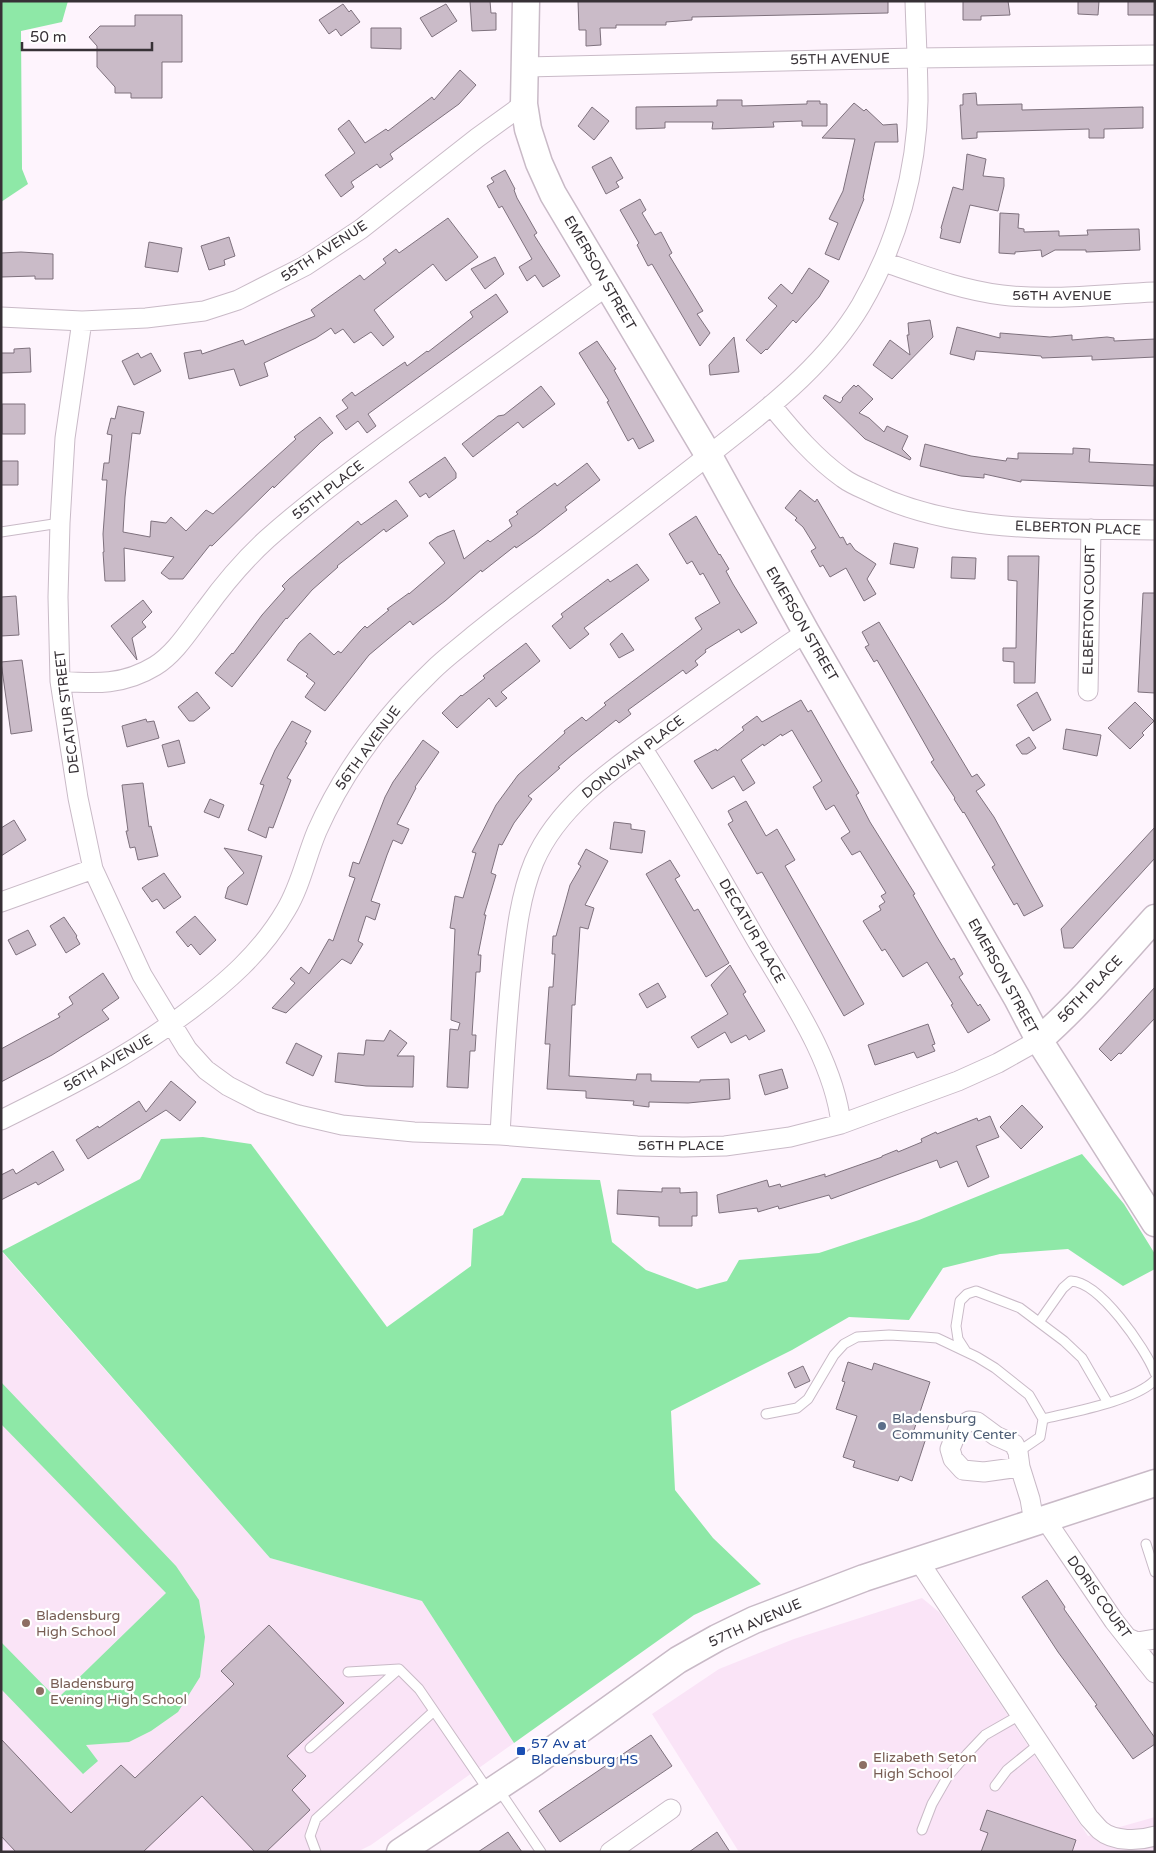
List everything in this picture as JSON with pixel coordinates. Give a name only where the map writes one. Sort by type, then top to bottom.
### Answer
[{"type":"street","name":"EMERSON STREET","points":[[526,1],[524,104],[528,129],[539,163],[553,194],[708,456],[806,632],[1017,998],[1039,1040],[1155,1223]]},
{"type":"street","name":"56TH AVENUE","points":[[1,1120],[101,1070],[140,1046],[172,1024],[234,975],[266,941],[287,908],[296,891],[317,833],[336,793],[362,751],[398,705],[436,667],[491,622],[708,456],[771,405],[818,359],[847,327],[884,262],[910,179],[916,142],[918,100],[915,1]]},
{"type":"street","name":"55TH AVENUE","points":[[526,67],[916,58],[1155,55]]},
{"type":"street","name":"55TH AVENUE","points":[[1,317],[82,321],[146,318],[204,311],[238,300],[306,266],[361,229],[477,138],[524,104]]},
{"type":"street","name":"56TH AVENUE","points":[[884,262],[969,289],[1002,295],[1046,297],[1155,292]]},
{"type":"street","name":"55TH PLACE","points":[[60,681],[89,684],[120,682],[139,675],[157,665],[173,652],[222,586],[265,541],[304,507],[400,435],[607,286]]},
{"type":"street","name":"DECATUR STREET","points":[[82,321],[65,438],[58,597],[60,681],[78,798],[93,868],[142,975],[172,1024]]},
{"type":"street","name":"ELBERTON PLACE","points":[[771,405],[795,434],[844,480],[880,497],[915,510],[956,520],[1051,529],[1155,530]]},
{"type":"street","name":"ELBERTON COURT","points":[[1088,691],[1091,529]]},
{"type":"street","name":"DONOVAN PLACE","points":[[500,1135],[515,939],[521,905],[534,861],[549,835],[570,808],[596,784],[642,748],[806,632]]},
{"type":"street","name":"DECATUR PLACE","points":[[642,748],[674,797],[814,1040],[835,1088],[841,1124]]},
{"type":"street","points":[[1,902],[93,868]]},
{"type":"street","name":"56TH PLACE","points":[[172,1024],[187,1049],[206,1070],[228,1086],[261,1103],[342,1126],[414,1132],[500,1135],[683,1147],[725,1146],[782,1139],[818,1131],[958,1081],[998,1063],[1039,1040],[1066,1016],[1155,918]]},
{"type":"street","points":[[1019,1459],[1030,1499],[1040,1521]]},
{"type":"street","name":"57TH AVENUE","points":[[400,1852],[534,1763],[678,1660],[717,1638],[754,1620],[864,1578],[1155,1483]]},
{"type":"street","name":"DORIS COURT","points":[[1040,1521],[1155,1674]]},
{"type":"street","points":[[918,1560],[1081,1808],[1101,1831],[1111,1836],[1132,1839],[1155,1836]]},
{"type":"street","points":[[1130,1639],[1137,1642],[1155,1639]]},
{"type":"street","points":[[610,1852],[671,1809]]},
{"type":"lane","points":[[1,532],[60,523]]},
{"type":"lane","points":[[1040,1322],[1063,1288],[1072,1281],[1081,1281],[1098,1294],[1118,1316],[1133,1336],[1155,1373]]},
{"type":"lane","points":[[965,1350],[958,1339],[956,1326],[960,1301],[967,1294],[976,1291],[1020,1308],[1040,1322],[1082,1358],[1108,1402]]},
{"type":"lane","points":[[766,1414],[797,1408],[808,1399],[834,1355],[844,1344],[856,1337],[889,1335],[937,1338],[965,1350],[995,1368],[1029,1395],[1043,1419],[1040,1437],[1019,1459]]},
{"type":"lane","points":[[1043,1419],[1108,1402],[1150,1385],[1155,1380]]},
{"type":"lane","points":[[1146,1544],[1155,1572]]},
{"type":"lane","points":[[348,1672],[399,1669],[419,1689],[541,1852]]},
{"type":"lane","points":[[310,1748],[399,1669]]},
{"type":"lane","points":[[316,1852],[310,1836],[316,1819],[434,1711]]},
{"type":"lane","points":[[922,1830],[932,1804],[954,1768],[985,1735],[1020,1715]]},
{"type":"lane","points":[[994,1786],[1007,1770],[1040,1744]]},
{"type":"shaded area","name":"Bladensburg High School","points":[[1,1251],[270,1558],[422,1601],[514,1743],[371,1845],[357,1852],[1,1852]]},
{"type":"shaded area","name":"Elizabeth Seton High School","points":[[922,1598],[939,1612],[1088,1836],[1155,1817],[1155,1852],[739,1852],[652,1714],[719,1669],[794,1639]]},
{"type":"green space","points":[[1,1],[68,1],[62,22],[21,31],[22,169],[28,184],[1,202]]},
{"type":"green space","points":[[203,1137],[251,1144],[387,1327],[471,1266],[473,1229],[503,1215],[522,1178],[600,1180],[612,1242],[646,1270],[697,1289],[727,1281],[739,1260],[819,1253],[919,1220],[1082,1154],[1124,1204],[1155,1254],[1155,1269],[1123,1286],[1068,1249],[1000,1254],[943,1268],[909,1320],[849,1317],[792,1350],[671,1411],[675,1490],[713,1538],[761,1584],[694,1615],[514,1743],[422,1601],[270,1558],[2,1251],[140,1179],[161,1139]]},
{"type":"green space","points":[[1,1382],[176,1566],[199,1600],[205,1637],[200,1677],[178,1712],[151,1731],[129,1742],[86,1745],[98,1761],[83,1774],[1,1689],[1,1642],[57,1699],[166,1593],[1,1424]]},
{"type":"building","points":[[470,1],[490,1],[491,13],[496,13],[496,30],[472,31]]},
{"type":"building","points":[[578,1],[888,1],[888,13],[692,17],[692,20],[666,22],[666,25],[616,25],[616,28],[600,28],[601,45],[586,46],[586,30],[579,30]]},
{"type":"building","points":[[963,1],[1008,1],[1010,15],[981,16],[981,20],[963,20]]},
{"type":"building","points":[[1078,1],[1099,1],[1098,15],[1078,14]]},
{"type":"building","points":[[1128,1],[1155,1],[1155,15],[1128,15]]},
{"type":"building","points":[[343,4],[349,12],[351,10],[360,22],[341,36],[336,29],[329,34],[319,20]]},
{"type":"building","points":[[446,4],[457,21],[432,37],[420,18]]},
{"type":"building","points":[[135,15],[182,15],[182,62],[162,62],[162,98],[131,98],[131,93],[115,93],[115,87],[97,67],[97,46],[89,37],[100,26],[135,26]]},
{"type":"building","points":[[371,28],[401,28],[401,49],[371,48]]},
{"type":"building","points":[[460,70],[476,85],[459,104],[390,154],[393,159],[380,168],[377,164],[351,182],[354,187],[341,197],[325,175],[355,153],[338,129],[349,120],[365,143],[386,129],[388,131],[432,97],[434,100]]},
{"type":"building","points":[[976,93],[977,105],[1022,104],[1022,110],[1143,107],[1143,128],[1104,129],[1104,138],[1089,138],[1089,129],[977,132],[977,138],[962,139],[960,105],[963,105],[963,94]]},
{"type":"building","points":[[717,100],[742,100],[742,106],[807,104],[807,101],[820,101],[820,104],[827,104],[827,126],[802,126],[802,121],[773,122],[774,127],[712,129],[713,122],[665,122],[665,128],[636,129],[636,107],[717,106]]},
{"type":"building","points":[[854,103],[864,111],[866,109],[883,125],[897,124],[898,142],[875,142],[864,199],[839,260],[825,254],[838,223],[829,219],[843,191],[855,139],[822,138]]},
{"type":"building","points":[[592,107],[609,121],[594,140],[578,126]]},
{"type":"building","points":[[967,154],[986,159],[983,176],[1004,178],[1004,186],[998,211],[970,205],[960,243],[940,238],[941,228],[953,187],[963,190]]},
{"type":"building","points":[[611,157],[623,178],[616,182],[619,187],[606,194],[592,167]]},
{"type":"building","points":[[505,170],[515,189],[517,198],[537,233],[534,235],[560,276],[543,287],[535,275],[527,281],[519,267],[532,259],[502,206],[499,208],[487,186],[494,182],[491,178]]},
{"type":"building","points":[[640,199],[646,210],[642,213],[655,235],[661,232],[672,253],[669,255],[703,311],[697,314],[710,333],[700,346],[652,264],[648,266],[637,245],[639,243],[620,210]]},
{"type":"building","points":[[1000,213],[1019,214],[1018,228],[1024,229],[1024,232],[1059,231],[1059,236],[1088,235],[1087,230],[1139,229],[1140,250],[1086,252],[1086,250],[1055,250],[1042,257],[1041,250],[1015,252],[1015,254],[999,253]]},
{"type":"building","points":[[448,218],[478,257],[446,281],[433,264],[374,310],[394,337],[383,346],[371,332],[354,343],[343,329],[335,334],[331,328],[316,338],[264,363],[268,376],[240,386],[234,369],[189,379],[184,353],[201,350],[202,354],[243,340],[245,345],[315,316],[311,310],[360,275],[364,280],[386,263],[383,259],[396,249],[399,253]]},
{"type":"building","points":[[229,237],[235,256],[224,260],[225,265],[209,270],[201,246]]},
{"type":"building","points":[[149,242],[182,248],[178,272],[145,267]]},
{"type":"building","points":[[1,253],[53,254],[53,279],[35,279],[35,276],[1,277]]},
{"type":"building","points":[[495,257],[504,274],[485,289],[471,269]]},
{"type":"building","points":[[809,268],[829,281],[819,297],[796,323],[793,320],[767,350],[761,354],[746,340],[777,306],[768,298],[781,284],[792,294]]},
{"type":"building","points":[[496,294],[508,312],[368,414],[376,426],[367,433],[358,421],[346,430],[336,416],[348,408],[342,400],[352,392],[355,396],[405,362],[407,366],[428,352],[473,317],[470,312]]},
{"type":"building","points":[[930,320],[933,337],[892,379],[873,365],[890,340],[910,355],[907,335],[909,335],[908,323]]},
{"type":"building","points":[[957,327],[1000,338],[1000,333],[1050,337],[1072,335],[1072,340],[1107,337],[1114,338],[1114,341],[1155,339],[1155,357],[1092,360],[1092,356],[1042,358],[1041,356],[976,351],[974,360],[950,354]]},
{"type":"building","points":[[734,337],[739,372],[710,375],[709,365]]},
{"type":"building","points":[[597,341],[616,369],[614,370],[654,441],[639,449],[633,438],[628,441],[607,402],[609,401],[579,353]]},
{"type":"building","points":[[30,348],[31,372],[1,373],[1,353],[14,353],[14,349]]},
{"type":"building","points":[[138,353],[141,358],[151,353],[161,371],[134,385],[122,361]]},
{"type":"building","points":[[854,385],[856,387],[858,385],[873,399],[859,413],[869,418],[884,432],[887,426],[908,436],[902,449],[911,458],[910,460],[865,439],[823,398],[825,395],[840,403]]},
{"type":"building","points":[[541,386],[555,404],[523,428],[518,422],[473,457],[462,444]]},
{"type":"building","points":[[2,404],[25,404],[25,434],[2,434]]},
{"type":"building","points":[[118,406],[144,412],[140,434],[132,433],[123,532],[150,537],[151,521],[166,523],[171,517],[186,531],[206,510],[213,514],[296,439],[294,437],[320,417],[333,433],[321,442],[274,488],[273,486],[212,546],[210,545],[183,579],[169,579],[161,573],[174,557],[124,548],[125,581],[105,581],[103,534],[107,480],[102,480],[104,463],[109,463],[112,435],[107,434],[111,418],[115,419]]},
{"type":"building","points":[[925,444],[971,456],[1006,461],[1007,458],[1018,459],[1018,453],[1073,454],[1073,448],[1090,449],[1089,462],[1155,465],[1154,486],[1021,480],[1021,482],[984,474],[984,478],[961,476],[920,466]]},
{"type":"building","points":[[445,457],[456,473],[456,478],[429,498],[426,493],[420,497],[409,482]]},
{"type":"building","points":[[1,461],[18,461],[18,485],[1,485]]},
{"type":"building","points":[[587,463],[600,480],[565,507],[567,510],[536,534],[516,548],[515,546],[482,572],[481,570],[413,625],[410,621],[388,639],[369,655],[325,711],[305,697],[315,683],[306,676],[308,674],[287,660],[299,643],[310,633],[334,655],[338,651],[341,653],[365,626],[367,628],[389,610],[387,609],[409,594],[445,563],[429,543],[437,537],[454,530],[464,559],[488,540],[490,542],[512,526],[509,520],[518,514],[516,512],[555,483],[557,486]]},
{"type":"building","points":[[800,490],[815,502],[817,499],[840,538],[843,537],[847,545],[850,543],[855,550],[876,564],[867,579],[876,594],[864,601],[846,568],[830,577],[823,565],[820,567],[811,551],[816,548],[803,527],[795,520],[797,518],[785,508]]},
{"type":"building","points":[[396,500],[408,516],[386,532],[384,529],[337,566],[312,590],[286,618],[232,687],[215,673],[233,654],[262,615],[285,589],[282,586],[289,579],[358,521],[361,525]]},
{"type":"building","points":[[696,516],[729,569],[726,571],[757,623],[741,633],[739,629],[705,650],[706,652],[695,661],[698,665],[686,674],[683,670],[628,710],[631,714],[619,723],[616,720],[572,755],[528,796],[532,799],[514,823],[502,845],[499,844],[491,873],[496,875],[484,915],[486,915],[478,955],[481,955],[480,972],[476,972],[472,1035],[476,1035],[475,1051],[470,1051],[468,1088],[447,1087],[450,1029],[458,1030],[460,1023],[451,1020],[455,929],[450,928],[455,896],[463,898],[476,853],[472,852],[496,805],[518,775],[565,733],[564,731],[582,717],[586,721],[606,705],[604,703],[702,629],[695,618],[720,603],[703,573],[700,575],[692,561],[687,564],[669,534]]},
{"type":"building","points":[[894,543],[918,548],[914,568],[890,564]]},
{"type":"building","points":[[1008,556],[1039,556],[1035,683],[1014,683],[1014,662],[1003,661],[1003,648],[1016,648],[1017,581],[1008,580]]},
{"type":"building","points":[[952,557],[976,558],[975,579],[951,578]]},
{"type":"building","points":[[637,564],[649,580],[584,628],[589,634],[570,649],[552,626],[563,617],[561,614],[608,579],[610,582]]},
{"type":"building","points":[[1143,593],[1155,593],[1155,693],[1138,692]]},
{"type":"building","points":[[16,596],[19,635],[1,636],[1,597]]},
{"type":"building","points":[[143,600],[152,612],[142,622],[146,627],[132,638],[137,660],[111,626]]},
{"type":"building","points":[[879,622],[972,777],[977,774],[985,785],[976,791],[994,817],[1043,906],[1024,916],[1017,903],[1014,905],[992,867],[995,865],[964,812],[931,762],[934,760],[892,686],[877,660],[874,662],[865,647],[869,645],[862,632]]},
{"type":"building","points":[[622,633],[634,650],[619,658],[610,644]]},
{"type":"building","points":[[526,643],[540,661],[501,692],[507,698],[496,707],[489,698],[457,728],[442,713],[461,695],[485,678],[483,676]]},
{"type":"building","points":[[22,660],[32,731],[11,734],[1,662]]},
{"type":"building","points":[[197,692],[210,708],[194,721],[189,721],[178,707]]},
{"type":"building","points":[[1037,692],[1051,720],[1033,731],[1017,705]]},
{"type":"building","points":[[801,700],[808,712],[811,710],[859,793],[856,795],[870,822],[915,894],[913,895],[937,937],[951,960],[954,958],[963,974],[959,977],[978,1006],[980,1004],[990,1020],[968,1033],[951,1005],[953,1004],[927,962],[903,977],[885,949],[882,951],[863,921],[881,910],[879,906],[885,902],[881,896],[886,893],[860,851],[852,855],[841,838],[850,832],[834,805],[826,810],[813,787],[822,781],[792,730],[782,736],[781,734],[764,746],[763,744],[741,760],[755,783],[743,791],[734,776],[712,789],[694,761],[716,749],[717,751],[744,730],[742,727],[757,716],[762,722]]},
{"type":"building","points":[[1135,702],[1154,721],[1142,733],[1144,735],[1130,749],[1108,728]]},
{"type":"building","points":[[146,719],[147,722],[154,721],[159,738],[127,747],[122,726]]},
{"type":"building","points":[[292,721],[311,731],[305,742],[307,743],[287,778],[291,780],[273,828],[269,827],[266,838],[248,830],[264,785],[260,784],[275,750]]},
{"type":"building","points":[[1066,729],[1101,735],[1097,756],[1063,749]]},
{"type":"building","points":[[1029,737],[1036,748],[1027,754],[1022,754],[1016,745]]},
{"type":"building","points":[[179,740],[185,763],[168,767],[162,745]]},
{"type":"building","points":[[423,740],[439,752],[415,787],[397,824],[409,829],[402,844],[393,840],[387,855],[371,901],[380,904],[375,920],[366,916],[358,941],[363,944],[351,964],[342,959],[286,1013],[272,1008],[295,983],[290,979],[301,967],[309,974],[329,939],[333,941],[355,878],[349,876],[353,862],[359,864],[385,797],[393,782]]},
{"type":"building","points":[[143,783],[149,827],[151,826],[158,856],[138,860],[135,847],[130,848],[126,831],[128,831],[122,785]]},
{"type":"building","points":[[210,799],[224,805],[219,818],[204,812]]},
{"type":"building","points":[[746,801],[766,836],[777,829],[795,860],[785,866],[864,1004],[844,1016],[762,872],[757,874],[728,824],[733,821],[728,811]]},
{"type":"building","points":[[14,820],[26,840],[1,856],[1,828]]},
{"type":"building","points":[[614,822],[631,824],[631,829],[645,831],[642,853],[610,849]]},
{"type":"building","points":[[1155,827],[1155,858],[1073,948],[1064,948],[1061,929]]},
{"type":"building","points":[[224,848],[262,856],[247,905],[225,898],[228,887],[244,873]]},
{"type":"building","points":[[586,849],[608,861],[585,905],[594,908],[588,929],[580,927],[575,1005],[572,1005],[569,1076],[636,1080],[637,1074],[651,1074],[651,1081],[700,1082],[700,1080],[729,1079],[730,1099],[688,1103],[649,1102],[649,1107],[633,1105],[634,1101],[586,1098],[586,1091],[547,1089],[550,1044],[545,1044],[549,987],[553,987],[555,954],[552,954],[553,936],[556,936],[570,885],[581,866],[578,864]]},
{"type":"building","points":[[670,860],[680,876],[675,879],[694,911],[698,909],[729,963],[706,977],[646,874]]},
{"type":"building","points":[[164,873],[181,897],[164,909],[157,899],[152,902],[142,888]]},
{"type":"building","points":[[195,916],[216,940],[200,955],[191,944],[188,947],[176,932]]},
{"type":"building","points":[[64,917],[80,944],[66,953],[50,926]]},
{"type":"building","points":[[28,930],[36,945],[16,955],[8,940]]},
{"type":"building","points":[[730,965],[746,992],[743,994],[765,1031],[749,1040],[746,1035],[731,1043],[725,1032],[698,1048],[691,1037],[728,1014],[711,985]]},
{"type":"building","points":[[103,973],[119,998],[102,1010],[109,1019],[52,1055],[1,1082],[1,1049],[60,1017],[58,1014],[73,1004],[69,997]]},
{"type":"building","points":[[658,983],[666,997],[647,1008],[639,994]]},
{"type":"building","points":[[1155,987],[1155,1018],[1121,1054],[1119,1053],[1111,1061],[1099,1049]]},
{"type":"building","points":[[928,1024],[935,1044],[932,1045],[935,1051],[917,1058],[914,1052],[875,1065],[868,1045]]},
{"type":"building","points":[[390,1030],[407,1043],[397,1056],[414,1056],[413,1087],[366,1086],[335,1082],[338,1053],[364,1055],[366,1040],[384,1041]]},
{"type":"building","points":[[296,1043],[322,1056],[313,1076],[286,1063]]},
{"type":"building","points":[[782,1069],[788,1088],[765,1095],[759,1075]]},
{"type":"building","points":[[171,1081],[196,1102],[180,1121],[166,1110],[88,1159],[76,1140],[98,1126],[99,1128],[139,1101],[146,1112]]},
{"type":"building","points":[[1022,1105],[1043,1127],[1021,1149],[1000,1127]]},
{"type":"building","points":[[990,1116],[999,1137],[976,1146],[989,1177],[968,1187],[957,1161],[940,1168],[937,1160],[831,1199],[829,1195],[779,1209],[778,1206],[758,1212],[757,1208],[719,1213],[717,1195],[767,1180],[769,1187],[780,1184],[781,1187],[825,1174],[825,1177],[897,1150],[898,1152],[922,1142],[921,1139],[936,1132],[937,1134],[977,1118],[978,1121]]},
{"type":"building","points":[[53,1151],[64,1170],[38,1185],[36,1182],[1,1200],[1,1175],[13,1169],[16,1174]]},
{"type":"building","points":[[662,1188],[680,1188],[680,1193],[697,1192],[697,1216],[692,1216],[692,1226],[659,1226],[659,1217],[617,1214],[618,1190],[662,1192]]},
{"type":"building","name":"Bladensburg Community Center","points":[[848,1362],[872,1370],[874,1363],[930,1382],[913,1433],[926,1438],[912,1481],[900,1476],[898,1481],[853,1467],[855,1461],[843,1457],[857,1416],[836,1409],[845,1382],[842,1381]]},
{"type":"building","points":[[803,1366],[810,1381],[795,1388],[788,1373]]},
{"type":"building","points":[[1047,1580],[1065,1607],[1064,1609],[1155,1738],[1155,1744],[1133,1759],[1022,1597]]},
{"type":"building","points":[[269,1625],[344,1703],[287,1756],[306,1776],[292,1790],[310,1810],[266,1852],[255,1852],[202,1796],[143,1852],[16,1852],[1,1836],[1,1739],[71,1813],[121,1765],[135,1778],[234,1684],[221,1671]]},
{"type":"building","points":[[651,1735],[672,1766],[560,1842],[539,1811]]},
{"type":"building","points":[[987,1810],[1076,1840],[1072,1852],[981,1852],[988,1833],[980,1830]]},
{"type":"building","points":[[508,1832],[522,1852],[478,1852]]},
{"type":"building","points":[[717,1832],[730,1852],[689,1852]]},
{"type":"place","name":"Bladensburg Community Center","points":[[882,1426]]},
{"type":"place","name":"Bladensburg High School","points":[[26,1623]]},
{"type":"place","name":"Bladensburg Evening High School","points":[[40,1691]]},
{"type":"place","name":"57 Av at Bladensburg HS","points":[[521,1751]]},
{"type":"place","name":"Elizabeth Seton High School","points":[[863,1765]]}]
